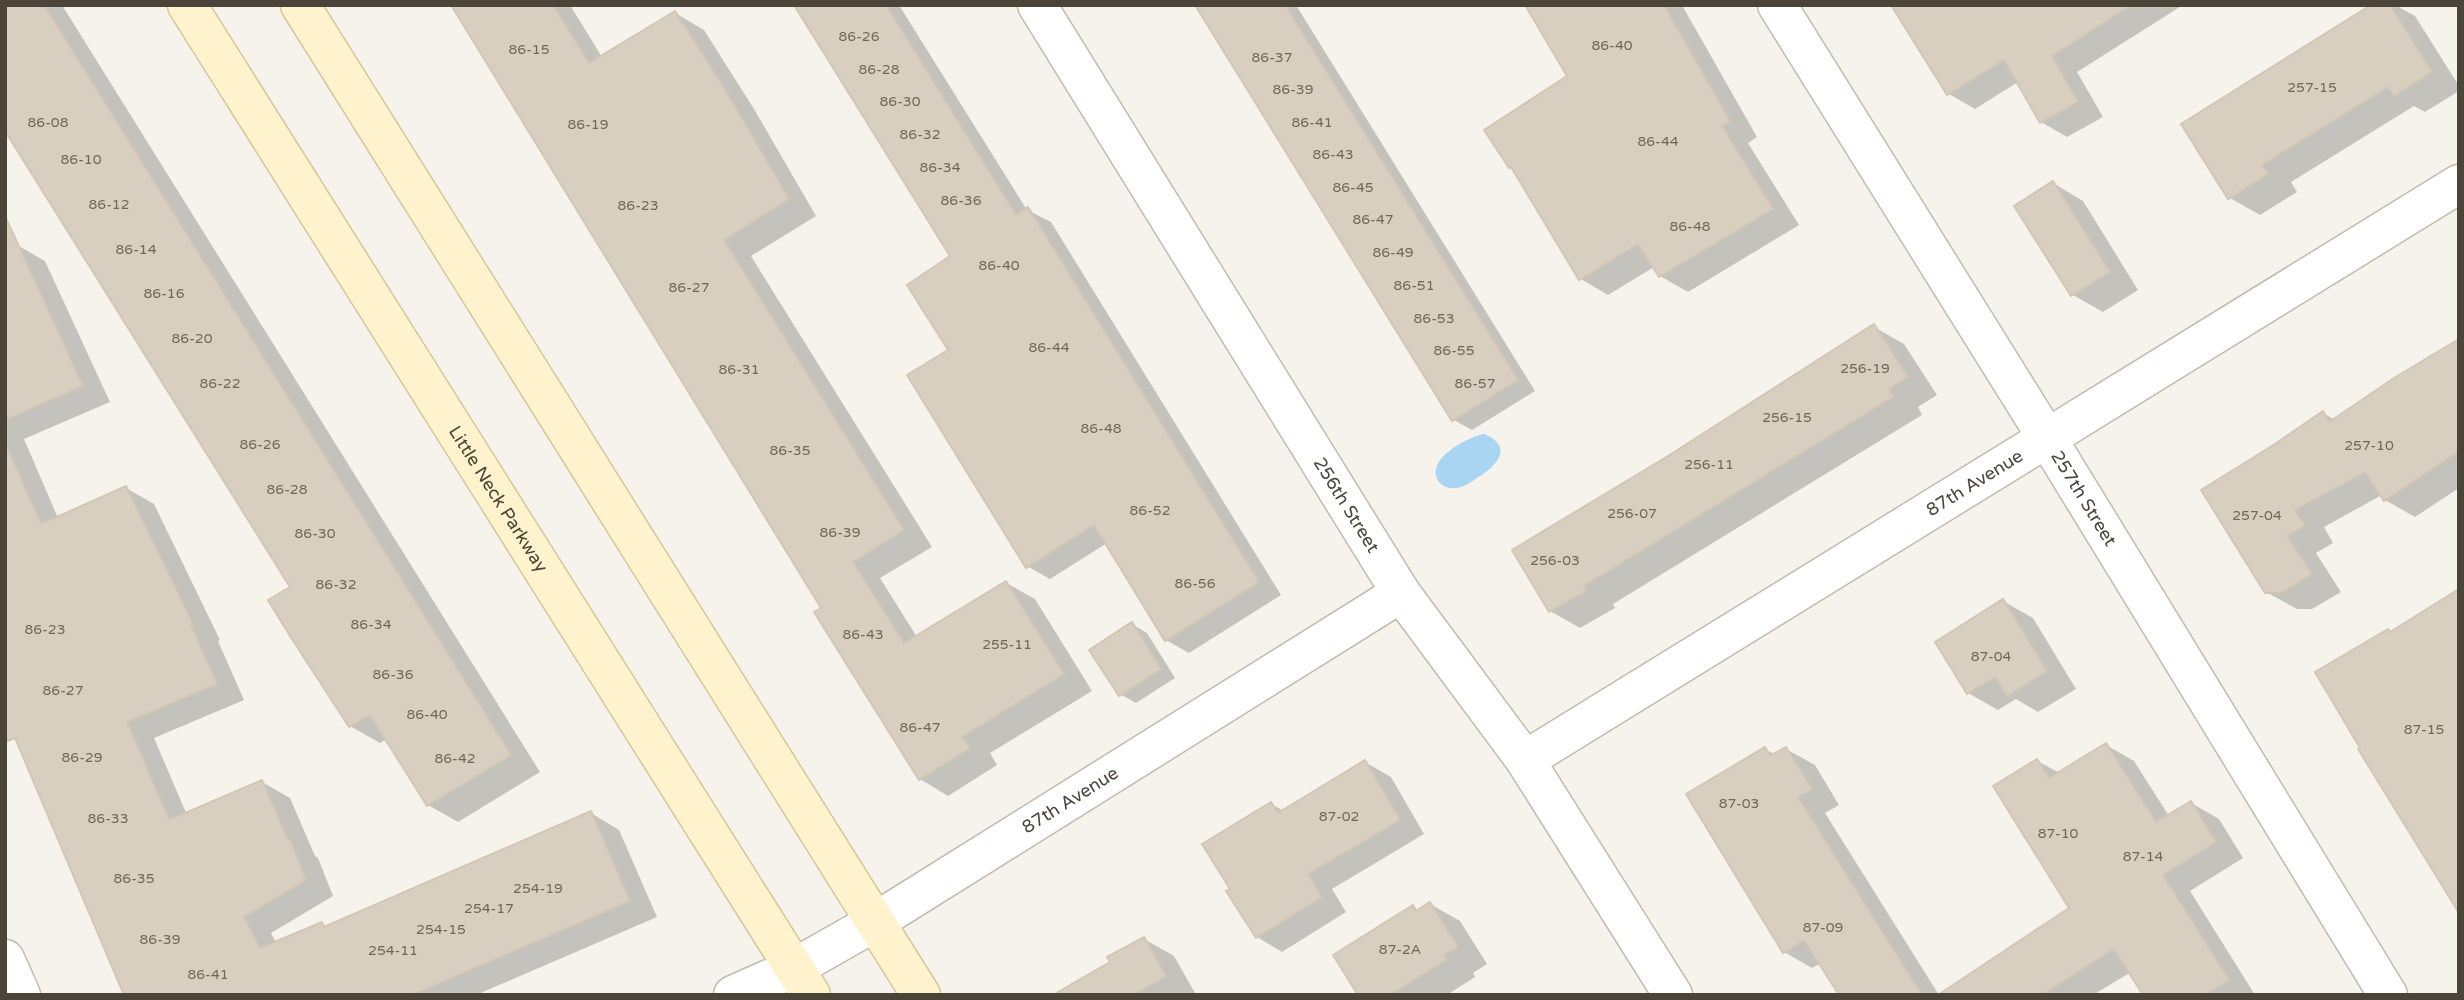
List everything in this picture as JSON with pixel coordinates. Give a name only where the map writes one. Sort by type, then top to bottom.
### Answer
[{"type":"main road","name":"Little Neck Parkway","points":[[187,5],[802,981]]},
{"type":"main road","points":[[300,5],[921,995]]},
{"type":"street","name":"256th Street","points":[[1037,5],[1401,593],[1525,760],[1673,995]]},
{"type":"street","name":"257th Street","points":[[1777,5],[2047,438],[2388,995]]},
{"type":"street","name":"87th Avenue","points":[[1525,760],[2459,184]]},
{"type":"street","name":"87th Avenue","points":[[733,995],[802,981],[875,922],[1401,593]]},
{"type":"street","points":[[5,959],[21,995]]},
{"type":"water","points":[[1484,434],[1493,439],[1500,449],[1500,455],[1493,466],[1462,487],[1445,487],[1440,483],[1436,475],[1437,466],[1449,451]]},
{"type":"building","points":[[5,5],[44,5],[511,755],[427,806],[370,715],[349,727],[290,636],[268,600],[290,587],[5,131]]},
{"type":"building","points":[[451,5],[553,5],[589,63],[675,11],[726,91],[789,199],[724,240],[904,530],[853,562],[904,643],[1006,581],[1064,674],[962,737],[970,748],[919,780],[814,612],[821,608]]},
{"type":"building","points":[[794,5],[886,5],[1016,215],[1028,207],[1259,582],[1165,641],[1094,525],[1026,568],[907,375],[948,350],[907,285],[950,256]]},
{"type":"building","points":[[1195,5],[1285,5],[1518,380],[1452,421]]},
{"type":"building","points":[[1525,5],[1664,5],[1730,121],[1722,126],[1773,209],[1659,277],[1638,244],[1579,280],[1511,167],[1509,168],[1484,130],[1567,76]]},
{"type":"building","points":[[1891,5],[2131,5],[2052,56],[2078,102],[2040,123],[2004,60],[1947,95]]},
{"type":"building","points":[[2371,5],[2390,5],[2432,72],[2394,96],[2388,87],[2262,165],[2268,174],[2228,199],[2181,124]]},
{"type":"building","points":[[2053,181],[2110,272],[2071,296],[2014,206]]},
{"type":"building","points":[[5,216],[83,386],[5,420]]},
{"type":"building","points":[[1874,324],[1908,377],[1889,389],[1893,397],[1584,586],[1586,591],[1549,612],[1512,550],[1668,456]]},
{"type":"building","points":[[2459,339],[2459,451],[2384,501],[2365,472],[2295,510],[2305,526],[2287,536],[2312,574],[2281,593],[2265,593],[2201,490],[2323,411],[2329,422],[2394,378]]},
{"type":"building","points":[[5,442],[41,524],[126,486],[193,624],[191,625],[217,684],[127,722],[169,820],[262,780],[306,880],[244,917],[260,948],[322,922],[324,927],[591,811],[630,901],[412,995],[124,995],[15,738],[5,742]]},
{"type":"building","points":[[2459,589],[2459,913],[2358,749],[2360,748],[2315,672],[2388,629],[2390,632]]},
{"type":"building","points":[[2003,599],[2047,671],[2007,696],[1995,677],[1967,694],[1935,642]]},
{"type":"building","points":[[1132,622],[1161,669],[1119,696],[1089,650]]},
{"type":"building","points":[[2106,743],[2156,822],[2191,801],[2216,842],[2163,875],[2229,980],[2205,995],[2143,995],[2114,949],[2042,995],[1938,995],[2069,908],[1993,786],[2037,759],[2049,778]]},
{"type":"building","points":[[1765,747],[1770,756],[1786,747],[1812,789],[1798,797],[1922,995],[1839,995],[1804,940],[1783,953],[1686,794]]},
{"type":"building","points":[[1365,760],[1400,820],[1308,874],[1322,897],[1256,938],[1226,891],[1230,889],[1202,844],[1271,802],[1278,813]]},
{"type":"building","points":[[1430,902],[1458,947],[1444,955],[1446,960],[1390,995],[1358,995],[1333,955],[1413,905],[1416,911]]},
{"type":"building","points":[[1144,937],[1166,976],[1134,995],[1053,995],[1110,962],[1107,957]]}]
